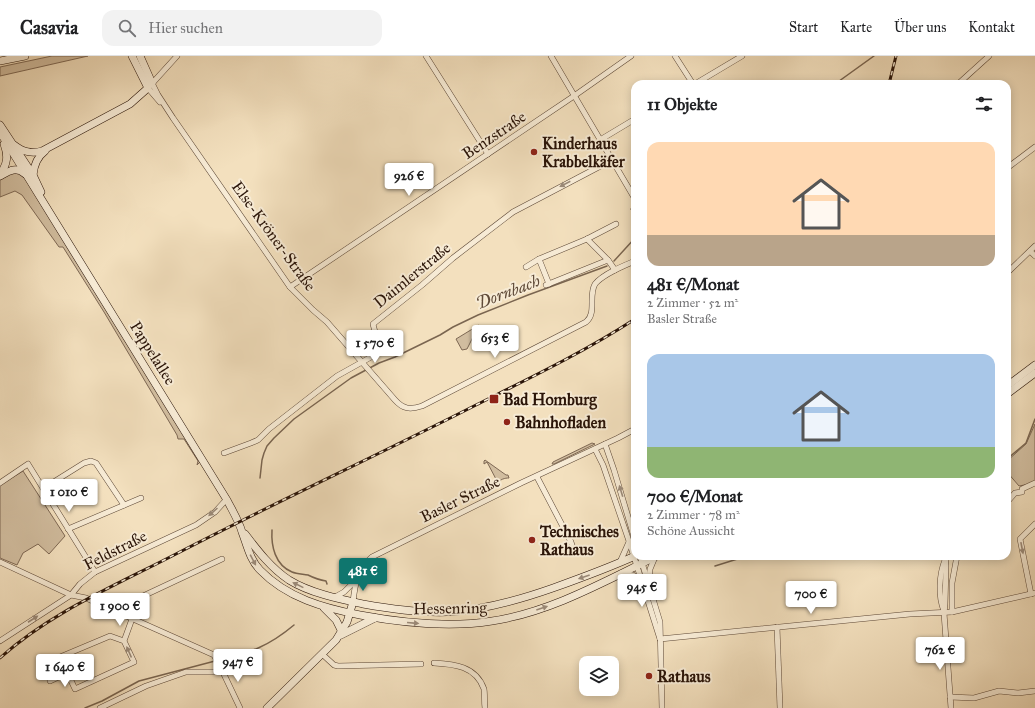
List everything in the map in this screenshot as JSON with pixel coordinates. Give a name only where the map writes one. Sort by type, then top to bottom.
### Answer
[{"type":"street","points":[[0,61],[25,56]]},
{"type":"street","points":[[132,56],[150,85]]},
{"type":"street","points":[[140,56],[150,85]]},
{"type":"street","points":[[0,175],[15,169],[29,174],[38,157],[48,149],[139,98],[177,56]]},
{"type":"street","points":[[426,56],[488,154]]},
{"type":"street","points":[[551,56],[631,192]]},
{"type":"street","name":"Benzstraße","points":[[290,287],[631,56]]},
{"type":"street","points":[[675,56],[691,80]]},
{"type":"street","points":[[701,80],[742,56]]},
{"type":"street","points":[[962,80],[989,56]]},
{"type":"street","points":[[139,98],[142,86],[140,71]]},
{"type":"street","name":"Else-Kröner-Straße","points":[[150,85],[290,287],[327,322],[400,405],[411,409],[422,406],[586,322],[591,315],[594,286],[615,270],[631,263]]},
{"type":"street","points":[[600,140],[631,121]]},
{"type":"street","name":"Pappelallee","points":[[0,125],[14,145],[62,233],[227,500],[233,514]]},
{"type":"street","points":[[0,133],[7,154],[6,164],[0,175]]},
{"type":"street","name":"Pappelallee","points":[[0,133],[29,174]]},
{"type":"street","points":[[14,145],[30,153],[36,153],[48,149]]},
{"type":"street","points":[[1011,165],[1035,147]]},
{"type":"street","name":"Daimlerstraße","points":[[224,453],[258,440],[337,376],[380,352],[373,324],[453,258],[513,212],[612,160]]},
{"type":"street","points":[[526,267],[539,259],[587,239],[616,224]]},
{"type":"street","points":[[587,239],[608,260],[615,270]]},
{"type":"street","points":[[1011,269],[1035,246]]},
{"type":"street","points":[[1030,251],[1035,256]]},
{"type":"street","points":[[539,259],[548,285],[608,260]]},
{"type":"street","points":[[1011,383],[1035,365]]},
{"type":"street","points":[[1011,391],[1035,373]]},
{"type":"street","name":"Basler Straße","points":[[353,602],[359,572],[372,557],[631,431]]},
{"type":"street","points":[[605,444],[631,529]]},
{"type":"street","points":[[596,449],[631,532]]},
{"type":"street","points":[[44,488],[84,464],[92,461],[96,463],[124,505]]},
{"type":"street","points":[[0,483],[28,464],[95,572]]},
{"type":"street","points":[[606,474],[614,470]]},
{"type":"street","points":[[537,477],[576,554]]},
{"type":"street","points":[[1011,498],[1015,493],[1022,492],[1022,489],[1035,483]]},
{"type":"street","name":"Pappelallee","points":[[220,489],[242,531]]},
{"type":"street","points":[[68,530],[141,498]]},
{"type":"street","name":"Feldstraße","points":[[0,640],[71,595],[80,584],[95,572],[201,522],[215,512],[225,501]]},
{"type":"street","points":[[660,638],[777,628],[910,614],[952,612],[1033,594],[1020,539],[1035,524]]},
{"type":"street","name":"Hessenring","points":[[242,531],[265,559],[288,579],[305,588],[353,602],[401,610],[446,612],[483,608],[522,598],[594,573],[620,562],[632,560]]},
{"type":"street","name":"Hessenring","points":[[242,531],[251,557],[260,570],[274,582],[296,596],[323,607],[375,618],[410,623],[447,624],[491,622],[529,613],[568,598],[620,573],[637,560]]},
{"type":"street","points":[[620,562],[631,544]]},
{"type":"street","points":[[116,611],[126,604],[222,559]]},
{"type":"street","points":[[638,560],[648,582],[660,622],[662,708]]},
{"type":"street","points":[[638,560],[643,585],[660,638]]},
{"type":"street","points":[[648,582],[650,569],[654,560]]},
{"type":"street","points":[[945,560],[946,604],[944,612],[951,708]]},
{"type":"street","points":[[952,612],[952,583],[956,560]]},
{"type":"street","points":[[0,562],[71,595],[86,598],[116,611],[214,656],[243,652]]},
{"type":"street","points":[[620,573],[637,577],[643,585]]},
{"type":"street","points":[[335,597],[344,592],[356,581]]},
{"type":"street","points":[[269,707],[340,634],[347,622],[353,602]]},
{"type":"street","points":[[323,607],[336,620],[340,634]]},
{"type":"street","points":[[446,612],[445,619],[447,624]]},
{"type":"street","points":[[340,634],[375,618]]},
{"type":"street","points":[[124,641],[132,619]]},
{"type":"street","points":[[777,628],[780,708]]},
{"type":"street","points":[[110,636],[124,641],[134,662],[75,689],[60,657],[110,636]]},
{"type":"street","points":[[322,654],[334,665],[338,666],[421,664]]},
{"type":"street","points":[[214,656],[222,669],[240,708]]},
{"type":"street","points":[[434,663],[452,664],[474,674],[484,689],[485,708]]},
{"type":"street","points":[[100,708],[146,686],[186,672],[220,672],[222,669]]},
{"type":"street","points":[[50,681],[67,673]]},
{"type":"street","points":[[950,697],[974,698],[999,691],[1018,693],[1035,691]]},
{"type":"shaded area","points":[[52,56],[88,56],[0,76],[0,67]]},
{"type":"shaded area","points":[[14,172],[20,174],[26,180],[200,462],[197,465],[198,461],[184,439],[178,439],[104,312],[63,247],[59,247],[22,195],[15,191],[0,197],[0,180]]},
{"type":"shaded area","points":[[479,325],[467,349],[462,350],[456,339]]},
{"type":"shaded area","points":[[1035,424],[1035,483],[1019,486],[1011,477],[1011,457],[1026,444]]},
{"type":"shaded area","points":[[592,443],[595,444],[552,464],[553,462]]},
{"type":"shaded area","points":[[485,460],[508,475],[509,478],[503,479],[495,484],[497,481],[487,462],[484,464]]},
{"type":"shaded area","points":[[23,471],[65,536],[49,554],[38,544],[23,553],[17,565],[0,558],[0,485]]},
{"type":"waterway","name":"Dornbach","points":[[841,80],[874,56]]},
{"type":"waterway","name":"Dornbach","points":[[614,261],[631,242]]},
{"type":"waterway","name":"Dornbach","points":[[260,478],[264,453],[267,446],[274,438],[294,419],[351,378],[478,315],[607,266]]},
{"type":"waterway","points":[[1011,456],[1026,443],[1035,419]]},
{"type":"waterway","name":"Dornbach","points":[[272,530],[272,542],[275,554],[286,569],[298,574],[308,575],[326,581],[327,584]]},
{"type":"waterway","points":[[715,566],[734,560]]},
{"type":"waterway","name":"Dornbach","points":[[219,660],[240,655],[259,648],[294,625]]},
{"type":"waterway","name":"Dornbach","points":[[85,708],[102,701],[139,681],[215,661]]},
{"type":"railway","points":[[890,80],[896,56]]},
{"type":"railway","points":[[0,658],[40,627],[83,601],[249,517],[537,375],[577,354],[631,322]]},
{"type":"place","name":"Kinderhaus Krabbelkäfer","points":[[534,152]]},
{"type":"place","name":"Bad Homburg","points":[[494,399]]},
{"type":"place","name":"Bahnhofladen","points":[[507,422]]},
{"type":"place","name":"Technisches Rathaus","points":[[532,540]]},
{"type":"place","name":"Rathaus","points":[[649,676]]}]
